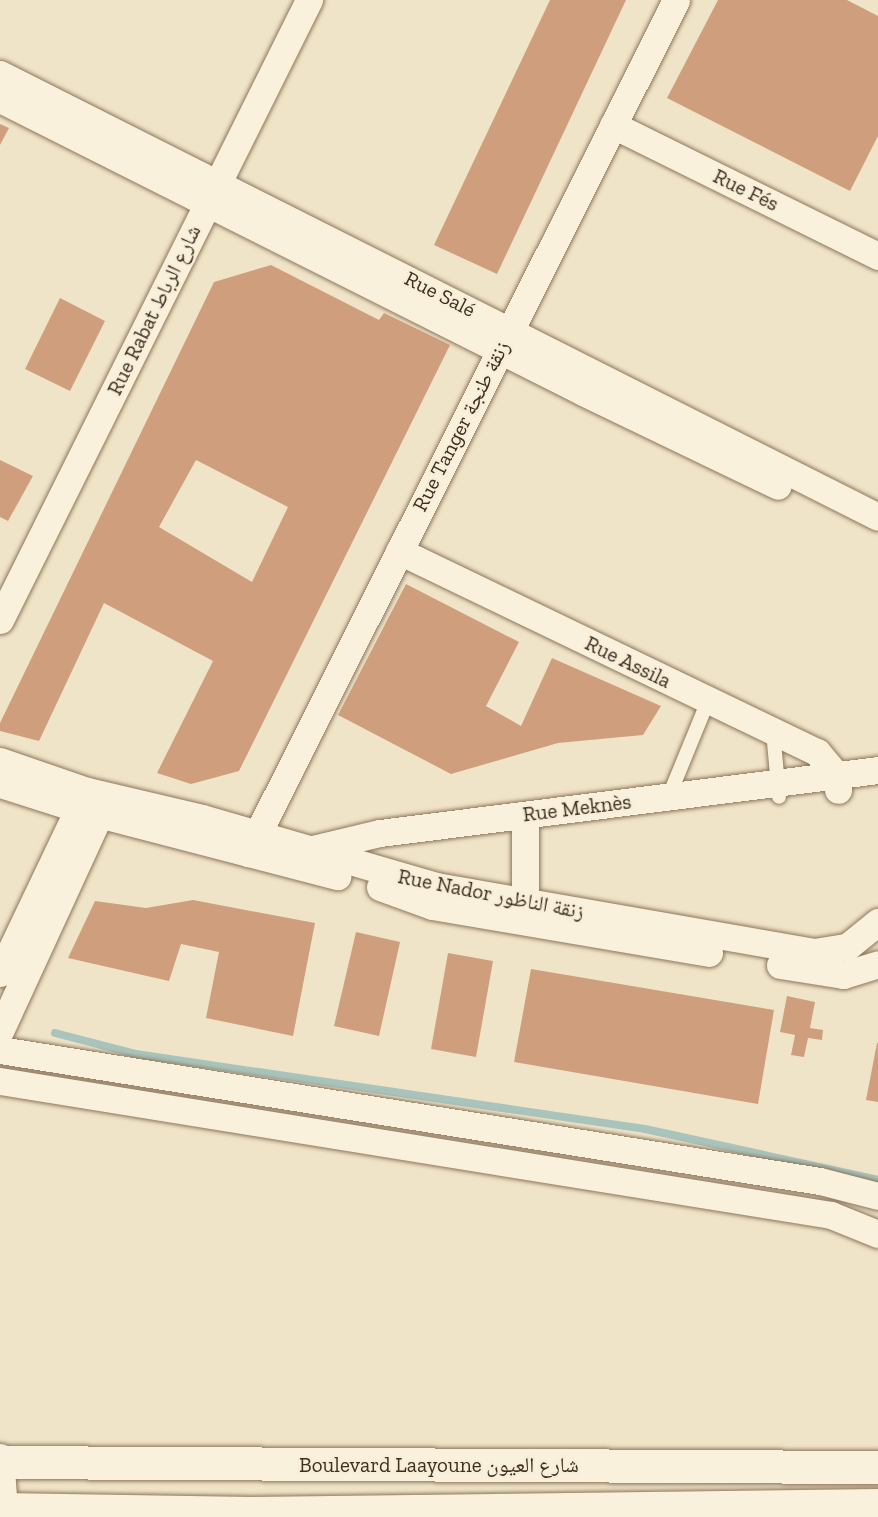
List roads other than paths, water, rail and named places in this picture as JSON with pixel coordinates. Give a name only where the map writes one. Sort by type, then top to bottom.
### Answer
[{"type":"street","name":"Rue Rabat شارع الرباط","points":[[0,620],[309,0]]},
{"type":"street","name":"Rue Tanger زنقة طنجة","points":[[252,843],[676,0]]},
{"type":"street","name":"Rue Salé","points":[[0,74],[213,192],[505,340],[878,534]]},
{"type":"street","name":"Rue Salé","points":[[0,99],[213,192]]},
{"type":"street","name":"Rue Fés","points":[[613,124],[878,256]]},
{"type":"street","name":"Rue Salé","points":[[505,340],[878,517]]},
{"type":"street","name":"Rue Assila","points":[[399,551],[817,752],[837,782]]},
{"type":"street","name":"Rue Nador زنقة الناظور","points":[[0,761],[94,803]]},
{"type":"street","name":"Rue Meknès","points":[[314,860],[380,833],[525,823],[837,782],[878,770]]},
{"type":"street","name":"Rue Meknès","points":[[837,782],[878,785]]},
{"type":"street","name":"Rue Nador زنقة الناظور","points":[[0,784],[94,803],[314,860],[432,906],[832,975],[855,974],[878,964]]},
{"type":"street","name":"Rue Meknès","points":[[314,860],[342,859],[366,851],[669,796],[778,790]]},
{"type":"street","points":[[0,973],[94,803]]},
{"type":"street","points":[[0,1031],[94,803]]},
{"type":"street","points":[[525,823],[525,902]]},
{"type":"street","name":"Rue Nador زنقة الناظور","points":[[252,843],[279,861],[314,860]]},
{"type":"street","name":"Rue Nador زنقة الناظور","points":[[342,859],[436,886],[814,952],[847,947],[878,922]]},
{"type":"street","points":[[0,1050],[820,1181],[878,1196]]},
{"type":"street","points":[[0,1081],[831,1215],[878,1234]]},
{"type":"street","points":[[0,1460],[2,1509],[251,1513],[878,1505]]},
{"type":"street","name":"Boulevard Laayoune شارع العيون","points":[[0,1460],[878,1467]]},
{"type":"lane","points":[[669,796],[708,701]]},
{"type":"lane","points":[[773,731],[778,790]]},
{"type":"waterway","points":[[55,1033],[136,1054],[645,1129],[878,1180]]}]
